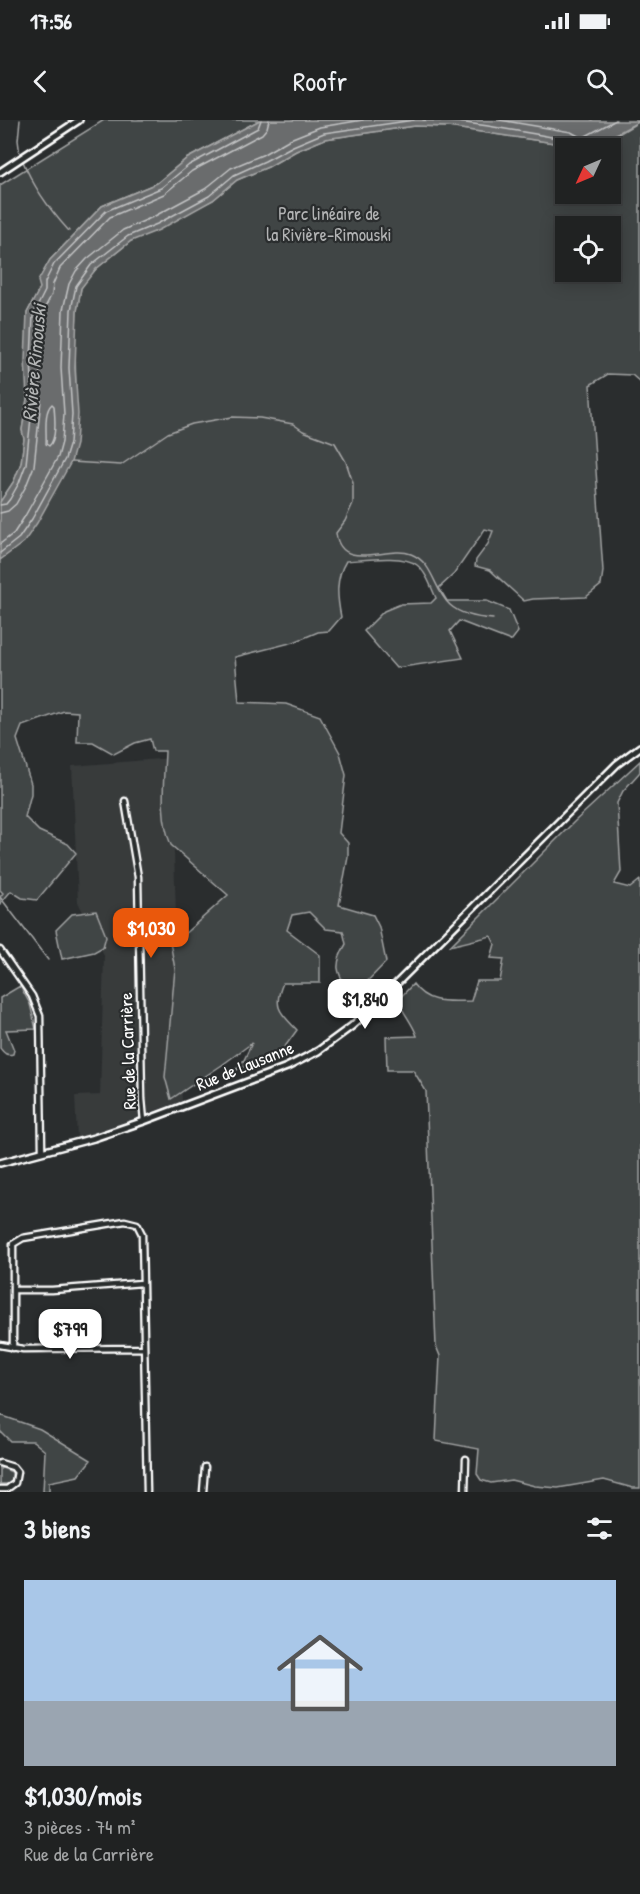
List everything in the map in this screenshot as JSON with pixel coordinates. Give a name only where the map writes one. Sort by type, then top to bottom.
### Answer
[{"type":"street","points":[[0,172],[79,120]]},
{"type":"street","name":"Rue de Lausanne","points":[[0,1163],[94,1138],[144,1121],[287,1067],[318,1051],[352,1026],[617,764],[640,747]]},
{"type":"street","name":"Rue de la Carrière","points":[[125,801],[138,878],[144,1121]]},
{"type":"street","points":[[0,950],[32,996],[40,1016],[42,1151]]},
{"type":"street","points":[[13,1348],[12,1248],[17,1240],[125,1221],[134,1222],[140,1227],[147,1492]]},
{"type":"street","points":[[13,1290],[52,1290],[142,1282]]},
{"type":"street","points":[[0,1345],[13,1348],[143,1348]]},
{"type":"street","points":[[465,1492],[466,1459]]},
{"type":"street","points":[[0,1463],[13,1467],[17,1472],[15,1483],[7,1489],[0,1489]]},
{"type":"street","points":[[203,1492],[205,1467]]},
{"type":"shaded area","points":[[171,758],[182,1101],[77,1139],[75,1096],[100,1095],[104,955],[78,902],[72,766]]},
{"type":"green space","points":[[104,120],[260,120],[186,159],[157,183],[102,206],[50,260],[40,278],[40,288],[27,313],[27,399],[22,430],[24,439],[21,463],[14,481],[0,502],[0,185]]},
{"type":"green space","name":"Parc linéaire de la Rivière-Rimouski","points":[[640,121],[640,382],[632,375],[608,374],[590,385],[603,571],[601,585],[586,597],[524,601],[490,570],[475,566],[476,560],[488,544],[493,531],[485,529],[454,574],[439,588],[447,601],[487,601],[509,610],[518,632],[511,641],[459,621],[450,631],[463,658],[396,668],[364,631],[384,611],[401,604],[431,603],[436,598],[426,576],[417,565],[403,560],[373,559],[346,561],[342,568],[338,588],[341,617],[329,631],[318,632],[294,642],[235,657],[239,702],[286,704],[320,716],[340,753],[346,775],[339,833],[348,843],[348,857],[339,905],[373,915],[379,927],[386,962],[352,997],[338,971],[341,953],[346,944],[343,931],[326,929],[309,912],[292,915],[287,930],[320,955],[320,983],[283,983],[278,998],[280,1010],[297,1030],[284,1048],[234,1071],[244,1060],[252,1043],[171,1099],[165,1077],[175,969],[170,942],[182,936],[228,895],[171,845],[164,811],[165,751],[153,751],[150,739],[135,743],[114,754],[93,742],[77,742],[78,712],[64,711],[22,726],[17,739],[31,784],[25,817],[39,831],[68,844],[76,853],[37,900],[22,898],[11,891],[0,904],[0,897],[3,893],[0,890],[0,557],[76,397],[75,343],[81,288],[96,269],[131,241],[213,200],[237,180],[325,139],[415,126],[448,127],[555,143],[555,204],[621,204],[621,138],[605,138],[617,135]]},
{"type":"green space","points":[[640,761],[640,772],[623,791],[617,803],[621,872],[614,884],[630,888],[640,880],[640,1488],[604,1480],[558,1488],[535,1486],[511,1480],[491,1483],[481,1480],[477,1474],[479,1449],[436,1441],[440,1356],[436,1346],[426,1091],[413,1070],[387,1070],[386,1037],[417,1036],[398,1000],[413,984],[425,996],[432,999],[471,1001],[477,981],[500,981],[504,959],[491,958],[495,944],[491,936],[450,946],[575,821]]},
{"type":"green space","points":[[96,911],[106,936],[103,947],[94,952],[62,959],[56,930],[72,914]]},
{"type":"green space","points":[[20,986],[30,1004],[36,1029],[6,1030],[14,1050],[13,1054],[9,1055],[0,1048],[0,998]]},
{"type":"green space","points":[[0,1415],[40,1429],[91,1460],[78,1476],[49,1482],[49,1492],[43,1492],[45,1451],[33,1441],[10,1441],[0,1431]]},
{"type":"green space","points":[[0,1467],[12,1472],[12,1481],[9,1484],[0,1484]]},
{"type":"water","name":"Rivière Rimouski","points":[[260,120],[640,121],[609,138],[555,138],[555,143],[448,127],[415,126],[325,139],[237,180],[213,200],[159,230],[131,241],[96,269],[81,288],[77,311],[75,368],[78,414],[76,444],[71,462],[24,542],[0,560],[0,502],[14,481],[21,463],[24,439],[22,430],[27,399],[25,360],[27,313],[40,288],[38,281],[50,260],[102,206],[157,183],[186,159]]},
{"type":"waterway","points":[[20,120],[18,140],[20,155]]},
{"type":"waterway","points":[[22,159],[42,197],[69,231]]},
{"type":"waterway","points":[[71,462],[121,465],[168,433],[192,424],[232,417],[260,418],[293,424],[303,431],[335,443],[346,462],[353,483],[353,503],[345,521],[336,533],[340,545],[347,552],[356,555],[401,552],[411,554],[419,558],[429,570],[444,599],[450,605],[465,614],[493,619]]},
{"type":"waterway","points":[[0,897],[48,960]]}]
